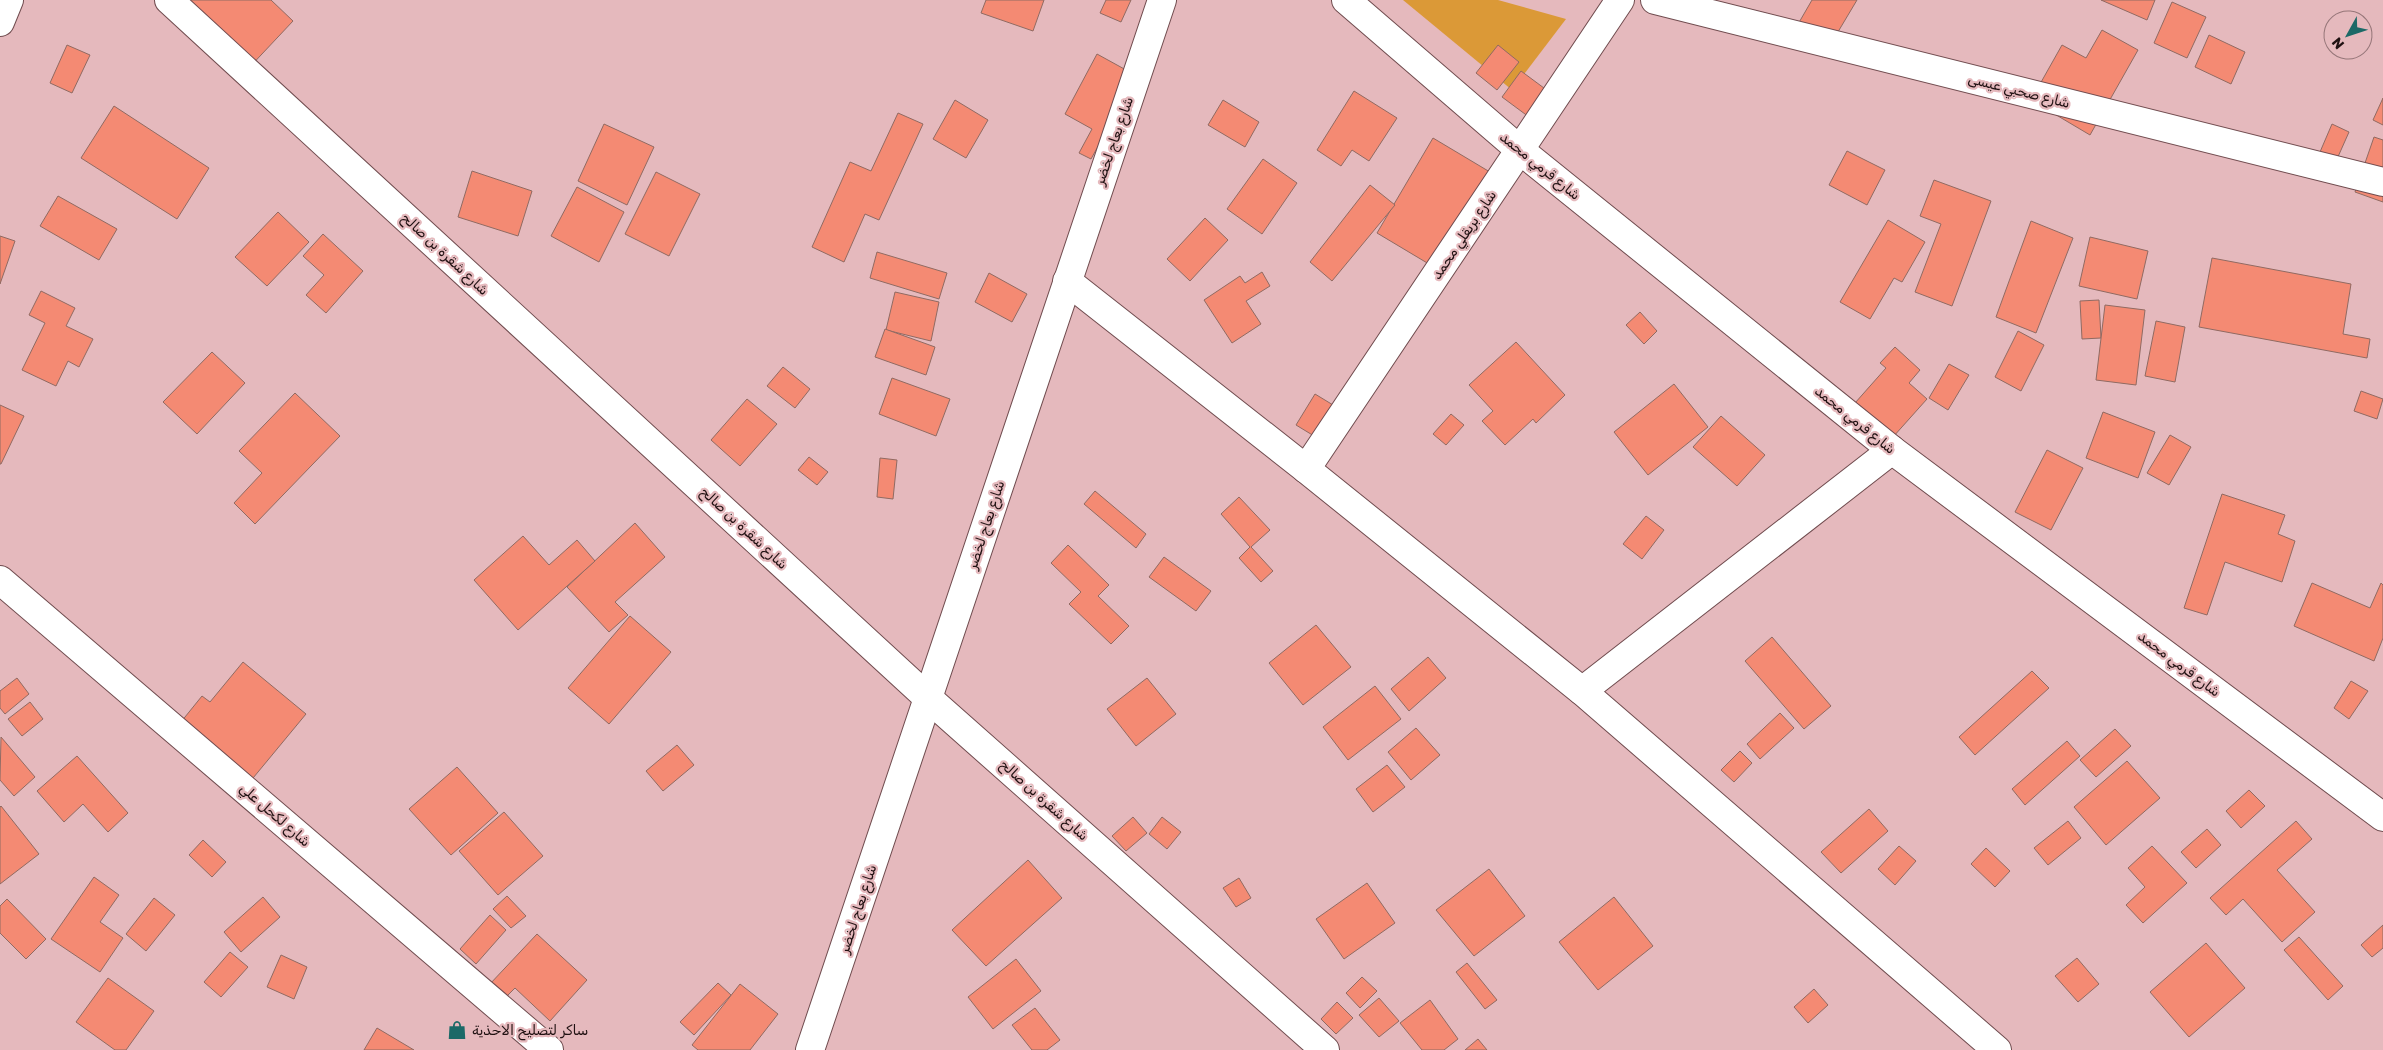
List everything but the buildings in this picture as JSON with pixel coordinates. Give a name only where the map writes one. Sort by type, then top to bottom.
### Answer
[{"type":"street","points":[[0,22],[9,0]]},
{"type":"street","name":"شارع شقرة بن صالح","points":[[168,0],[928,698],[1325,1050]]},
{"type":"street","name":"شارع بعاج لخضر","points":[[810,1050],[1162,0]]},
{"type":"street","name":"شارع قرمي محمد","points":[[1346,0],[1521,151],[1892,450],[2383,817]]},
{"type":"street","name":"شارع بريقلي محمد","points":[[1306,469],[1521,151],[1620,0]]},
{"type":"street","name":"شارع صحبي عيسى","points":[[1655,0],[2383,182]]},
{"type":"street","points":[[1067,281],[1306,469],[1582,691],[1997,1050]]},
{"type":"street","points":[[1582,691],[1892,450]]},
{"type":"street","name":"شارع لكحل علي","points":[[0,580],[549,1050]]},
{"type":"shaded area","points":[[1403,0],[1498,0],[1566,19],[1512,90]]},
{"type":"place","name":"ساكر لتصليح الاحذية","points":[[457,1030]]}]
